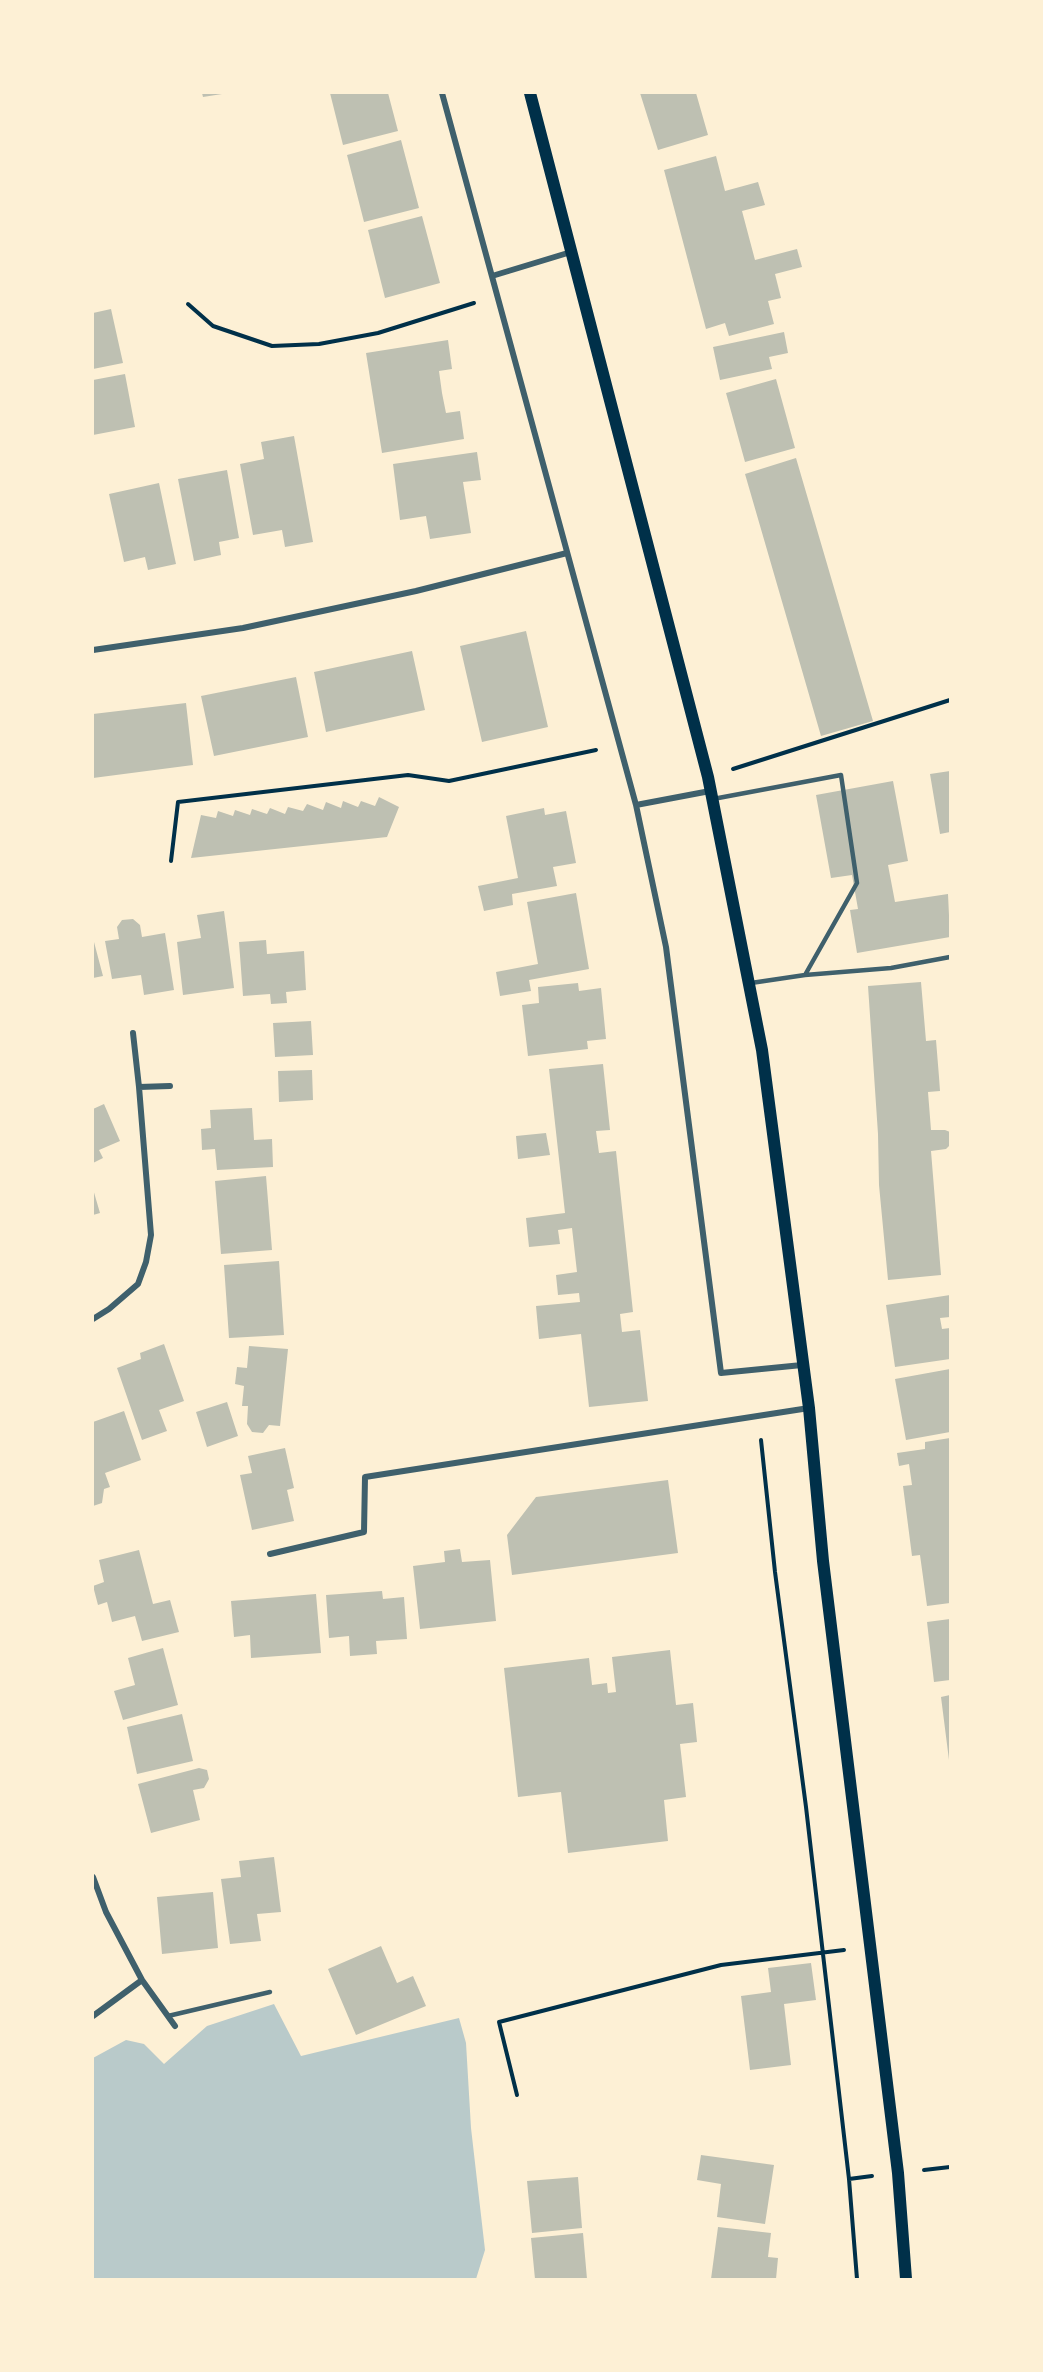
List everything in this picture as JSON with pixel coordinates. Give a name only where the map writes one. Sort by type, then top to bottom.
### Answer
[{"type":"main road","points":[[530,93],[708,777],[762,1050],[809,1408],[824,1561],[898,2173],[906,2279]]},
{"type":"street","points":[[442,93],[636,805],[666,947],[721,1372],[802,1365]]},
{"type":"street","points":[[492,276],[571,252]]},
{"type":"street","points":[[93,650],[243,628],[416,591],[567,553]]},
{"type":"street","points":[[636,805],[712,795]]},
{"type":"street","points":[[93,1319],[109,1309],[138,1284],[146,1262],[151,1235],[133,1033]]},
{"type":"street","points":[[139,1087],[170,1086]]},
{"type":"street","points":[[270,1554],[364,1532],[365,1477],[809,1408]]},
{"type":"street","points":[[93,1877],[106,1912],[142,1980],[175,2026]]},
{"type":"street","points":[[93,2016],[142,1980]]},
{"type":"lane","points":[[712,795],[841,775],[857,883],[806,975]]},
{"type":"lane","points":[[750,983],[806,975],[891,968],[950,957]]},
{"type":"lane","points":[[168,2016],[270,1992]]},
{"type":"path","points":[[188,304],[213,326],[272,346],[320,344],[378,333],[498,296]]},
{"type":"path","points":[[708,777],[950,700]]},
{"type":"path","points":[[171,861],[178,802],[408,775],[449,781],[620,745]]},
{"type":"path","points":[[758,1416],[848,2168],[857,2279]]},
{"type":"path","points":[[517,2095],[499,2022],[721,1965],[869,1947]]},
{"type":"shaded area","points":[[274,2004],[301,2056],[459,2018],[466,2043],[471,2128],[485,2250],[476,2279],[93,2279],[93,2058],[126,2040],[144,2044],[164,2064],[207,2026]]},
{"type":"building","points":[[202,93],[222,93],[222,94],[203,97]]},
{"type":"building","points":[[330,93],[388,93],[398,131],[343,145]]},
{"type":"building","points":[[640,93],[696,93],[708,135],[658,150]]},
{"type":"building","points":[[401,140],[419,208],[364,222],[347,155]]},
{"type":"building","points":[[716,156],[725,191],[758,182],[765,205],[742,211],[755,260],[797,249],[802,267],[775,274],[781,298],[768,301],[774,324],[729,336],[725,323],[706,329],[664,170]]},
{"type":"building","points":[[422,216],[440,283],[385,298],[368,230]]},
{"type":"building","points":[[111,309],[123,363],[93,369],[93,313]]},
{"type":"building","points":[[784,332],[788,353],[769,357],[772,369],[720,380],[713,347]]},
{"type":"building","points":[[448,340],[452,369],[439,371],[442,393],[446,413],[460,411],[464,439],[382,453],[366,353]]},
{"type":"building","points":[[125,374],[135,427],[93,435],[93,380]]},
{"type":"building","points":[[776,379],[795,448],[745,462],[726,393]]},
{"type":"building","points":[[294,436],[313,542],[285,547],[282,530],[253,535],[240,464],[264,459],[261,442]]},
{"type":"building","points":[[477,452],[481,480],[463,482],[471,533],[430,539],[426,516],[400,520],[393,464]]},
{"type":"building","points":[[796,458],[873,721],[821,736],[745,474]]},
{"type":"building","points":[[227,470],[239,538],[219,542],[221,555],[194,561],[178,479]]},
{"type":"building","points":[[159,483],[176,564],[148,570],[145,557],[124,562],[109,494]]},
{"type":"building","points":[[526,631],[548,727],[482,742],[460,646]]},
{"type":"building","points":[[412,651],[425,710],[326,732],[314,672]]},
{"type":"building","points":[[296,677],[308,737],[214,756],[201,696]]},
{"type":"building","points":[[186,703],[193,765],[93,778],[93,714]]},
{"type":"building","points":[[950,771],[950,832],[940,834],[930,774]]},
{"type":"building","points":[[893,781],[908,861],[888,865],[895,902],[948,894],[950,937],[857,953],[850,910],[858,909],[852,875],[831,878],[816,795]]},
{"type":"building","points":[[379,797],[399,807],[387,837],[191,858],[201,815],[216,818],[218,811],[233,816],[235,810],[250,815],[252,809],[267,814],[270,808],[285,814],[288,807],[303,811],[307,804],[323,810],[326,802],[341,808],[343,801],[358,807],[361,801],[375,806]]},
{"type":"building","points":[[544,808],[545,815],[566,811],[576,863],[553,867],[557,886],[512,894],[513,905],[484,911],[478,886],[518,878],[506,816]]},
{"type":"building","points":[[576,893],[589,969],[529,980],[531,991],[500,996],[496,972],[538,964],[527,902]]},
{"type":"building","points":[[224,911],[234,988],[183,995],[177,942],[201,938],[197,915]]},
{"type":"building","points":[[133,919],[140,925],[142,937],[165,933],[174,990],[144,995],[141,975],[112,979],[105,941],[119,939],[117,927],[122,920]]},
{"type":"building","points":[[266,940],[267,954],[304,951],[306,990],[286,992],[287,1003],[271,1004],[270,994],[243,996],[239,942]]},
{"type":"building","points":[[93,943],[103,976],[93,978]]},
{"type":"building","points":[[921,982],[926,1041],[936,1040],[940,1091],[928,1092],[931,1130],[950,1132],[950,1145],[946,1149],[931,1151],[941,1275],[888,1280],[879,1185],[878,1134],[868,986]]},
{"type":"building","points":[[578,983],[579,991],[601,988],[606,1039],[587,1041],[588,1049],[528,1056],[522,1005],[539,1003],[538,987]]},
{"type":"building","points":[[311,1021],[313,1055],[275,1057],[273,1023]]},
{"type":"building","points":[[603,1064],[610,1130],[596,1131],[599,1153],[616,1151],[633,1312],[620,1314],[622,1332],[640,1330],[648,1401],[589,1407],[581,1334],[539,1339],[536,1306],[580,1302],[579,1293],[558,1295],[556,1275],[577,1272],[572,1228],[558,1230],[560,1244],[529,1247],[526,1218],[565,1213],[549,1069]]},
{"type":"building","points":[[312,1070],[313,1100],[279,1102],[278,1071]]},
{"type":"building","points":[[104,1104],[120,1141],[99,1150],[103,1158],[93,1163],[93,1109]]},
{"type":"building","points":[[252,1108],[254,1140],[272,1139],[273,1167],[217,1170],[215,1149],[202,1150],[201,1129],[211,1128],[210,1110]]},
{"type":"building","points":[[546,1133],[550,1155],[518,1159],[516,1136]]},
{"type":"building","points":[[266,1176],[272,1250],[221,1254],[215,1181]]},
{"type":"building","points":[[93,1189],[100,1213],[93,1215]]},
{"type":"building","points":[[279,1261],[284,1335],[229,1338],[224,1265]]},
{"type":"building","points":[[950,1295],[950,1317],[940,1318],[942,1329],[950,1328],[950,1359],[895,1367],[886,1305]]},
{"type":"building","points":[[164,1344],[184,1401],[159,1410],[167,1431],[142,1440],[117,1368],[141,1359],[140,1353]]},
{"type":"building","points":[[249,1346],[288,1349],[280,1426],[269,1425],[263,1433],[252,1432],[247,1424],[248,1406],[242,1406],[244,1386],[235,1384],[237,1367],[247,1368]]},
{"type":"building","points":[[950,1369],[950,1432],[906,1440],[895,1379]]},
{"type":"building","points":[[227,1402],[238,1436],[207,1447],[196,1412]]},
{"type":"building","points":[[124,1411],[141,1460],[105,1473],[110,1487],[104,1489],[102,1503],[93,1506],[93,1422]]},
{"type":"building","points":[[950,1438],[950,1603],[927,1606],[920,1555],[912,1556],[903,1486],[912,1485],[909,1464],[899,1466],[897,1453],[925,1449],[925,1442]]},
{"type":"building","points":[[285,1448],[294,1488],[287,1490],[294,1521],[252,1530],[240,1475],[252,1473],[248,1456]]},
{"type":"building","points":[[668,1480],[678,1553],[512,1575],[507,1535],[536,1497]]},
{"type":"building","points":[[460,1549],[462,1562],[490,1560],[496,1621],[420,1629],[413,1566],[445,1562],[444,1551]]},
{"type":"building","points":[[139,1550],[153,1604],[170,1600],[179,1632],[142,1641],[135,1616],[112,1622],[107,1602],[98,1605],[93,1586],[104,1582],[99,1560]]},
{"type":"building","points":[[382,1591],[383,1599],[404,1597],[407,1639],[376,1641],[377,1654],[350,1656],[349,1636],[329,1638],[326,1595]]},
{"type":"building","points":[[316,1594],[321,1653],[251,1658],[250,1635],[234,1637],[231,1601]]},
{"type":"building","points":[[950,1619],[950,1680],[934,1682],[927,1622]]},
{"type":"building","points":[[163,1648],[178,1705],[123,1720],[114,1691],[135,1685],[128,1658]]},
{"type":"building","points":[[670,1650],[676,1705],[693,1703],[697,1742],[680,1744],[686,1797],[664,1800],[668,1841],[568,1853],[561,1792],[518,1797],[504,1668],[589,1658],[592,1685],[607,1683],[608,1693],[616,1692],[612,1657]]},
{"type":"building","points":[[950,1695],[950,1759],[949,1760],[941,1697]]},
{"type":"building","points":[[182,1714],[193,1761],[137,1774],[127,1727]]},
{"type":"building","points":[[199,1768],[207,1770],[209,1779],[204,1788],[193,1790],[200,1820],[151,1833],[138,1784]]},
{"type":"building","points":[[274,1857],[281,1912],[257,1914],[261,1941],[230,1944],[221,1879],[241,1877],[239,1861]]},
{"type":"building","points":[[213,1892],[218,1948],[162,1954],[157,1897]]},
{"type":"building","points":[[381,1946],[397,1983],[413,1976],[426,2006],[356,2035],[328,1969]]},
{"type":"building","points":[[811,1963],[816,2000],[784,2004],[791,2065],[750,2070],[741,1996],[771,1992],[768,1968]]},
{"type":"building","points":[[701,2155],[774,2165],[765,2224],[717,2217],[721,2184],[697,2180]]},
{"type":"building","points":[[578,2177],[582,2228],[532,2233],[527,2181]]},
{"type":"building","points":[[718,2227],[771,2233],[768,2257],[778,2258],[776,2279],[711,2279]]},
{"type":"building","points":[[583,2233],[587,2279],[535,2279],[531,2238]]}]
